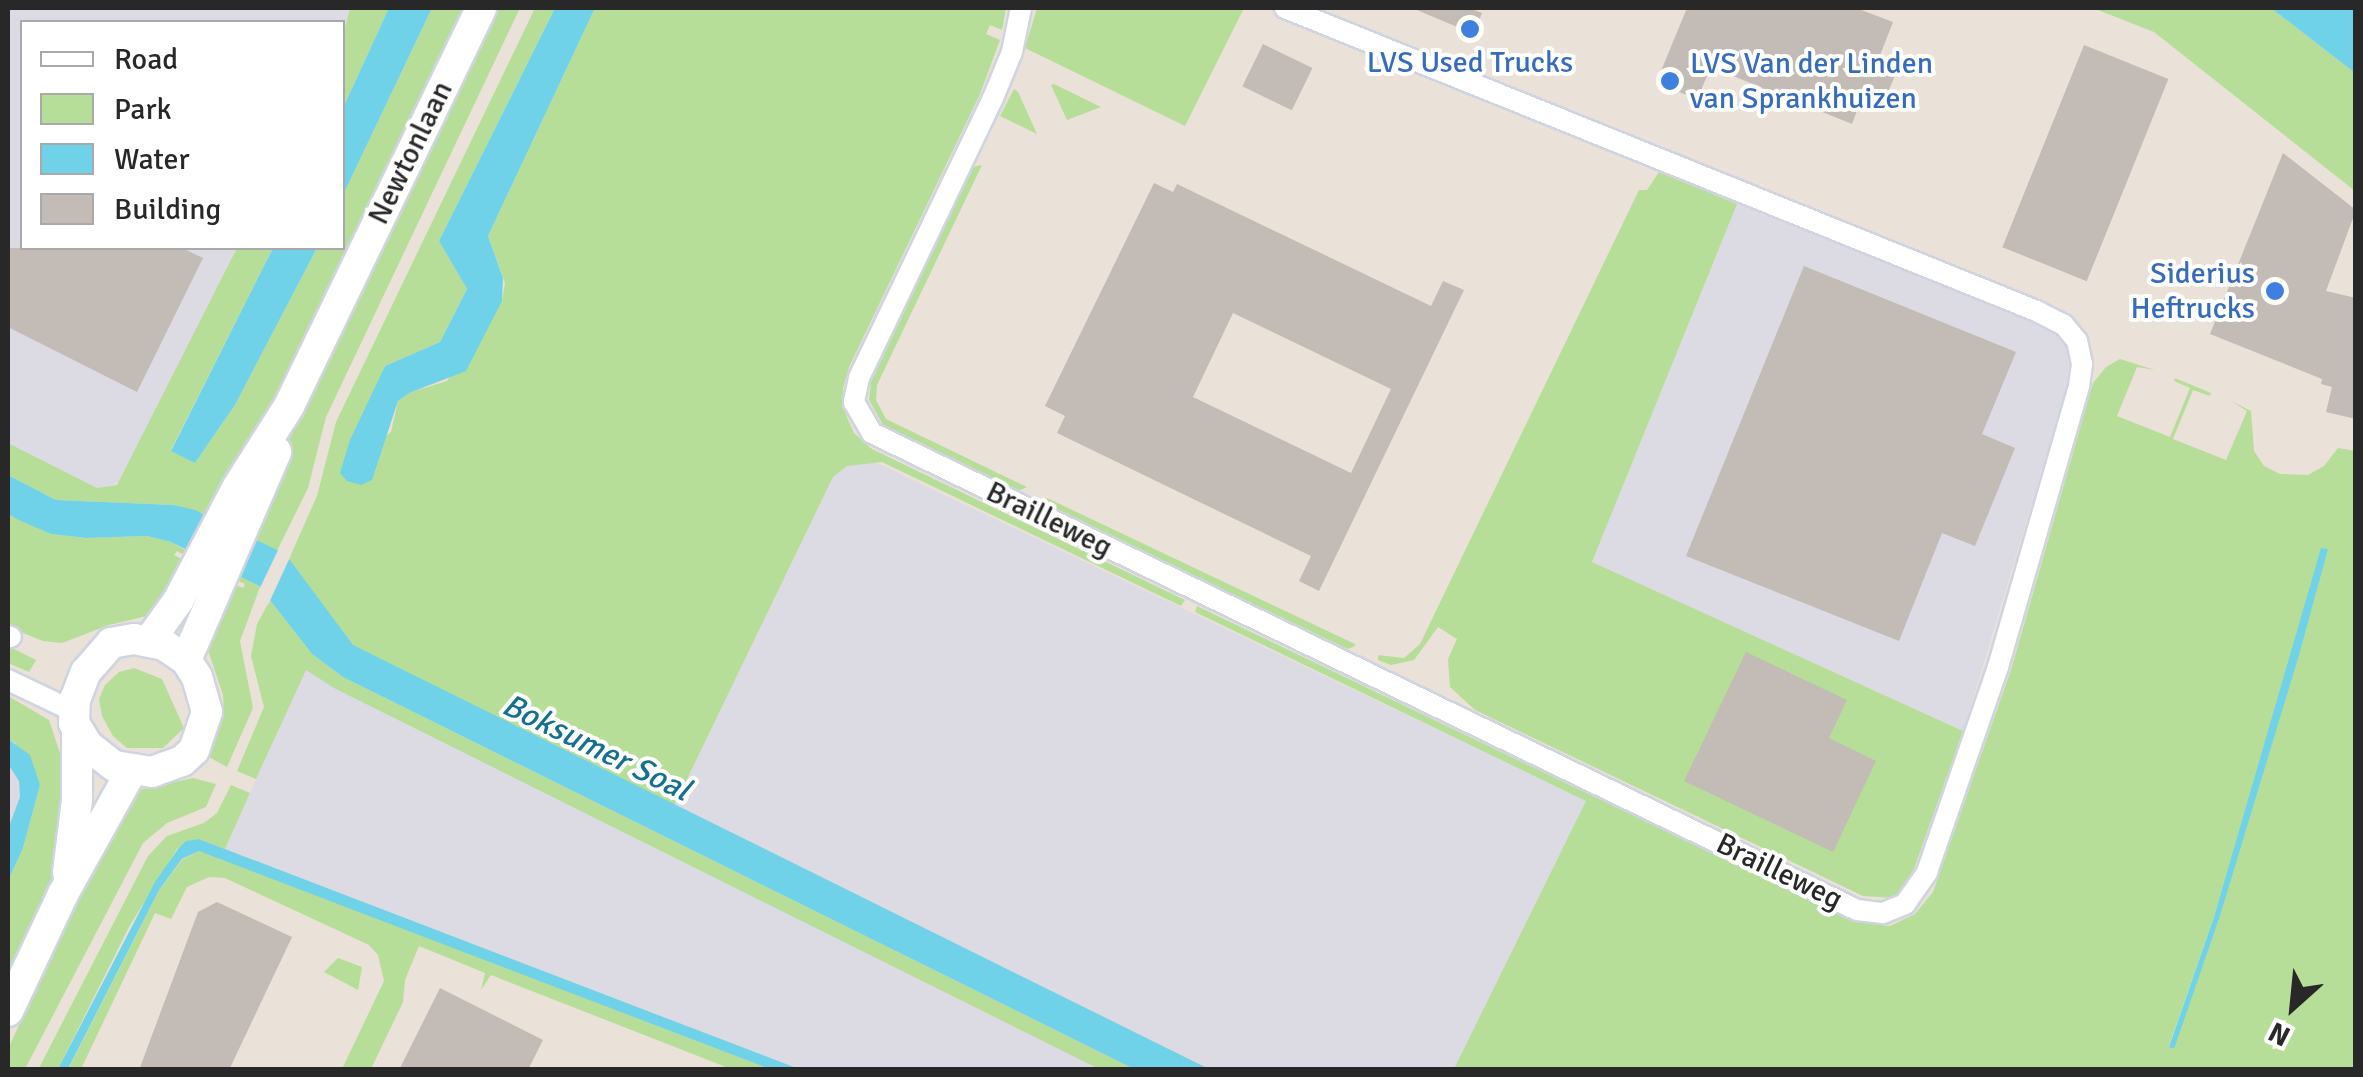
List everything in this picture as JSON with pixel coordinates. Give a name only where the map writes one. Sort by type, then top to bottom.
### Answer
[{"type":"street","name":"Newtonlaan","points":[[186,660],[209,570],[481,8]]},
{"type":"street","name":"Brailleweg","points":[[1021,8],[1012,52],[994,98],[859,378],[854,402],[872,433],[1857,910],[1883,913],[1905,904],[1927,872],[1998,667],[2079,386],[2082,364],[2077,341],[2064,325],[2039,312],[1285,8]]},
{"type":"street","name":"Newtonlaan","points":[[150,640],[209,570]]},
{"type":"street","points":[[8,680],[75,722],[98,756],[132,772],[152,772],[182,762],[201,737],[207,712],[186,660],[150,640],[111,643],[86,672],[75,722],[74,846],[63,894]]},
{"type":"street","points":[[8,1011],[63,894],[132,772]]},
{"type":"shaded area","points":[[8,8],[350,8],[345,28],[345,20],[20,20],[20,250],[236,250],[123,479],[108,488],[97,488],[8,443]]},
{"type":"shaded area","points":[[1737,204],[2033,322],[2057,333],[2069,345],[2068,383],[1963,731],[1592,562]]},
{"type":"shaded area","points":[[873,461],[1587,801],[1454,1070],[1209,1069],[674,806],[833,477],[847,466]]},
{"type":"shaded area","points":[[312,654],[343,677],[1134,1069],[799,1069],[225,849]]},
{"type":"shaded area","points":[[8,764],[19,781],[20,798],[8,829]]},
{"type":"green space","points":[[350,8],[389,8],[345,104],[345,28]]},
{"type":"green space","points":[[432,8],[467,8],[275,406],[217,505],[211,502],[205,514],[174,505],[56,500],[8,475],[8,443],[97,488],[117,485],[236,250],[272,250],[171,450],[195,463],[235,405],[316,250],[345,250],[345,191]]},
{"type":"green space","points":[[497,8],[520,8],[326,417],[308,488],[277,551],[255,539],[261,527],[256,523],[294,427]]},
{"type":"green space","points":[[535,8],[555,8],[439,241],[467,289],[440,342],[385,366],[340,473],[391,432],[398,401],[408,393],[447,381],[502,301],[505,283],[488,236],[595,8],[1006,8],[1002,30],[990,25],[986,34],[1000,40],[980,94],[849,367],[843,388],[846,415],[854,433],[872,449],[1185,600],[1181,606],[882,462],[847,466],[833,477],[674,806],[352,645],[289,559],[317,496],[336,422]]},
{"type":"green space","points":[[1037,8],[1244,8],[1185,126],[1025,48]]},
{"type":"green space","points":[[2093,8],[2271,8],[2355,73],[2355,191],[2154,32]]},
{"type":"green space","points":[[1051,85],[1101,107],[1067,120]]},
{"type":"green space","points":[[1014,89],[1018,92],[1037,134],[1000,116]]},
{"type":"green space","points":[[982,165],[877,385],[876,400],[886,419],[1027,487],[1018,491],[883,425],[869,400],[871,382],[973,167]]},
{"type":"green space","points":[[1659,172],[1737,204],[1592,562],[1963,731],[1907,886],[1893,898],[1863,896],[1475,710],[1450,687],[1448,659],[1457,639],[1438,627],[1414,660],[1391,665],[1378,660],[1378,655],[1404,658],[1420,644],[1639,190],[1647,190]]},
{"type":"green space","points":[[2120,359],[2155,370],[2137,367],[2117,416],[2170,437],[2190,388],[2174,381],[2175,378],[2211,393],[2210,396],[2193,390],[2173,439],[2226,460],[2247,411],[2231,401],[2251,411],[2254,451],[2264,466],[2280,474],[2308,475],[2324,466],[2338,448],[2355,451],[2355,1069],[1454,1069],[1586,801],[1195,612],[1197,606],[1855,922],[1890,926],[1915,914],[1933,892],[2011,670],[2093,383],[2106,367]],"holes":[[[2292,653],[2219,919],[2173,1049],[2169,1046],[2214,917]]]},
{"type":"green space","points":[[1047,498],[1355,646],[1348,649],[1048,507]]},
{"type":"green space","points":[[8,514],[51,534],[86,538],[147,536],[171,542],[187,551],[185,555],[177,551],[174,555],[188,562],[155,614],[109,625],[62,643],[43,641],[8,627]]},
{"type":"green space","points":[[238,575],[260,587],[240,641],[253,708],[227,767],[207,756],[224,714],[223,695],[207,647],[229,582],[243,588],[245,584],[236,580]]},
{"type":"green space","points":[[270,600],[312,654],[343,677],[1134,1069],[1099,1069],[334,688],[306,670],[256,779],[237,771],[264,707],[251,656],[257,624]]},
{"type":"green space","points":[[8,646],[36,660],[29,672],[8,663]]},
{"type":"green space","points":[[134,668],[162,679],[184,728],[163,748],[127,748],[113,736],[102,716],[99,699],[105,685],[119,672]]},
{"type":"green space","points":[[8,696],[49,720],[68,777],[61,866],[8,978],[8,881],[23,848],[40,785],[15,743],[8,739]]},
{"type":"green space","points":[[193,778],[216,784],[206,807],[167,823],[143,843],[25,1069],[8,1070],[8,1049],[82,890],[138,790]]},
{"type":"green space","points":[[231,785],[250,793],[225,849],[199,839],[177,849],[129,927],[58,1069],[38,1070],[148,856],[167,836],[204,823],[217,813]]},
{"type":"green space","points":[[199,851],[770,1069],[731,1069],[491,975],[481,990],[485,973],[419,946],[405,980],[403,1002],[371,1069],[342,1069],[384,981],[378,955],[369,945],[225,878],[209,877],[187,887],[171,919],[155,913],[81,1069],[68,1070],[159,890],[182,860]]},
{"type":"green space","points":[[338,958],[362,967],[358,990],[324,972]]},
{"type":"water","points":[[389,8],[432,8],[345,191],[345,104]]},
{"type":"water","points":[[555,8],[595,8],[488,236],[503,278],[502,301],[466,371],[398,401],[372,480],[361,485],[347,481],[340,473],[350,440],[385,366],[440,342],[467,289],[439,241]]},
{"type":"water","points":[[2271,8],[2355,8],[2355,73]]},
{"type":"water","points":[[272,250],[316,250],[235,405],[195,463],[171,451]]},
{"type":"water","points":[[8,475],[56,500],[174,505],[195,510],[277,550],[290,560],[353,645],[1209,1069],[1134,1069],[343,677],[312,654],[259,586],[171,542],[147,536],[86,538],[51,534],[19,520],[8,514]]},
{"type":"water","points":[[2321,548],[2328,549],[2299,655],[2219,919],[2174,1049],[2169,1047],[2214,917]]},
{"type":"water","points":[[8,739],[30,755],[40,785],[23,848],[8,881],[8,829],[20,797],[19,781],[8,764]]},
{"type":"water","points":[[199,839],[799,1069],[770,1069],[199,851],[182,859],[159,890],[68,1069],[58,1069],[155,882],[186,841]]},
{"type":"pier","points":[[280,546],[291,555],[268,605],[258,592]]},
{"type":"building","points":[[1412,8],[1469,8],[1482,13],[1474,34]]},
{"type":"building","points":[[1687,8],[1856,8],[1893,22],[1877,63],[1897,71],[1885,99],[1865,90],[1852,124],[1711,67],[1697,99],[1656,83]]},
{"type":"building","points":[[1263,44],[1312,68],[1292,110],[1242,86]]},
{"type":"building","points":[[2084,45],[2168,79],[2087,281],[2002,247]]},
{"type":"building","points":[[2283,153],[2356,210],[2326,291],[2356,298],[2356,419],[2326,412],[2332,387],[2321,384],[2322,379],[2210,334]]},
{"type":"building","points":[[1154,183],[1173,192],[1177,184],[1431,306],[1443,281],[1464,290],[1319,591],[1299,581],[1311,556],[1057,433],[1065,416],[1045,406]],"holes":[[[1233,313],[1391,389],[1351,473],[1193,397]]]},
{"type":"building","points":[[8,248],[186,250],[203,258],[137,392],[8,327]]},
{"type":"building","points":[[1804,266],[2016,352],[1982,434],[2015,448],[1975,546],[1942,533],[1899,641],[1686,556]]},
{"type":"building","points":[[1746,652],[1847,700],[1829,738],[1876,761],[1833,852],[1684,781]]},
{"type":"building","points":[[217,902],[292,937],[229,1070],[139,1070],[198,912]]},
{"type":"building","points":[[440,988],[543,1040],[528,1070],[399,1070]]},
{"type":"place","name":"LVS Used Trucks","points":[[1470,29]]},
{"type":"place","name":"LVS Van der Linden van Sprankhuizen","points":[[1670,81]]},
{"type":"place","name":"Siderius Heftrucks","points":[[2275,291]]},
{"type":"water label","name":"Boksumer Soal","points":[[596,748]]}]
